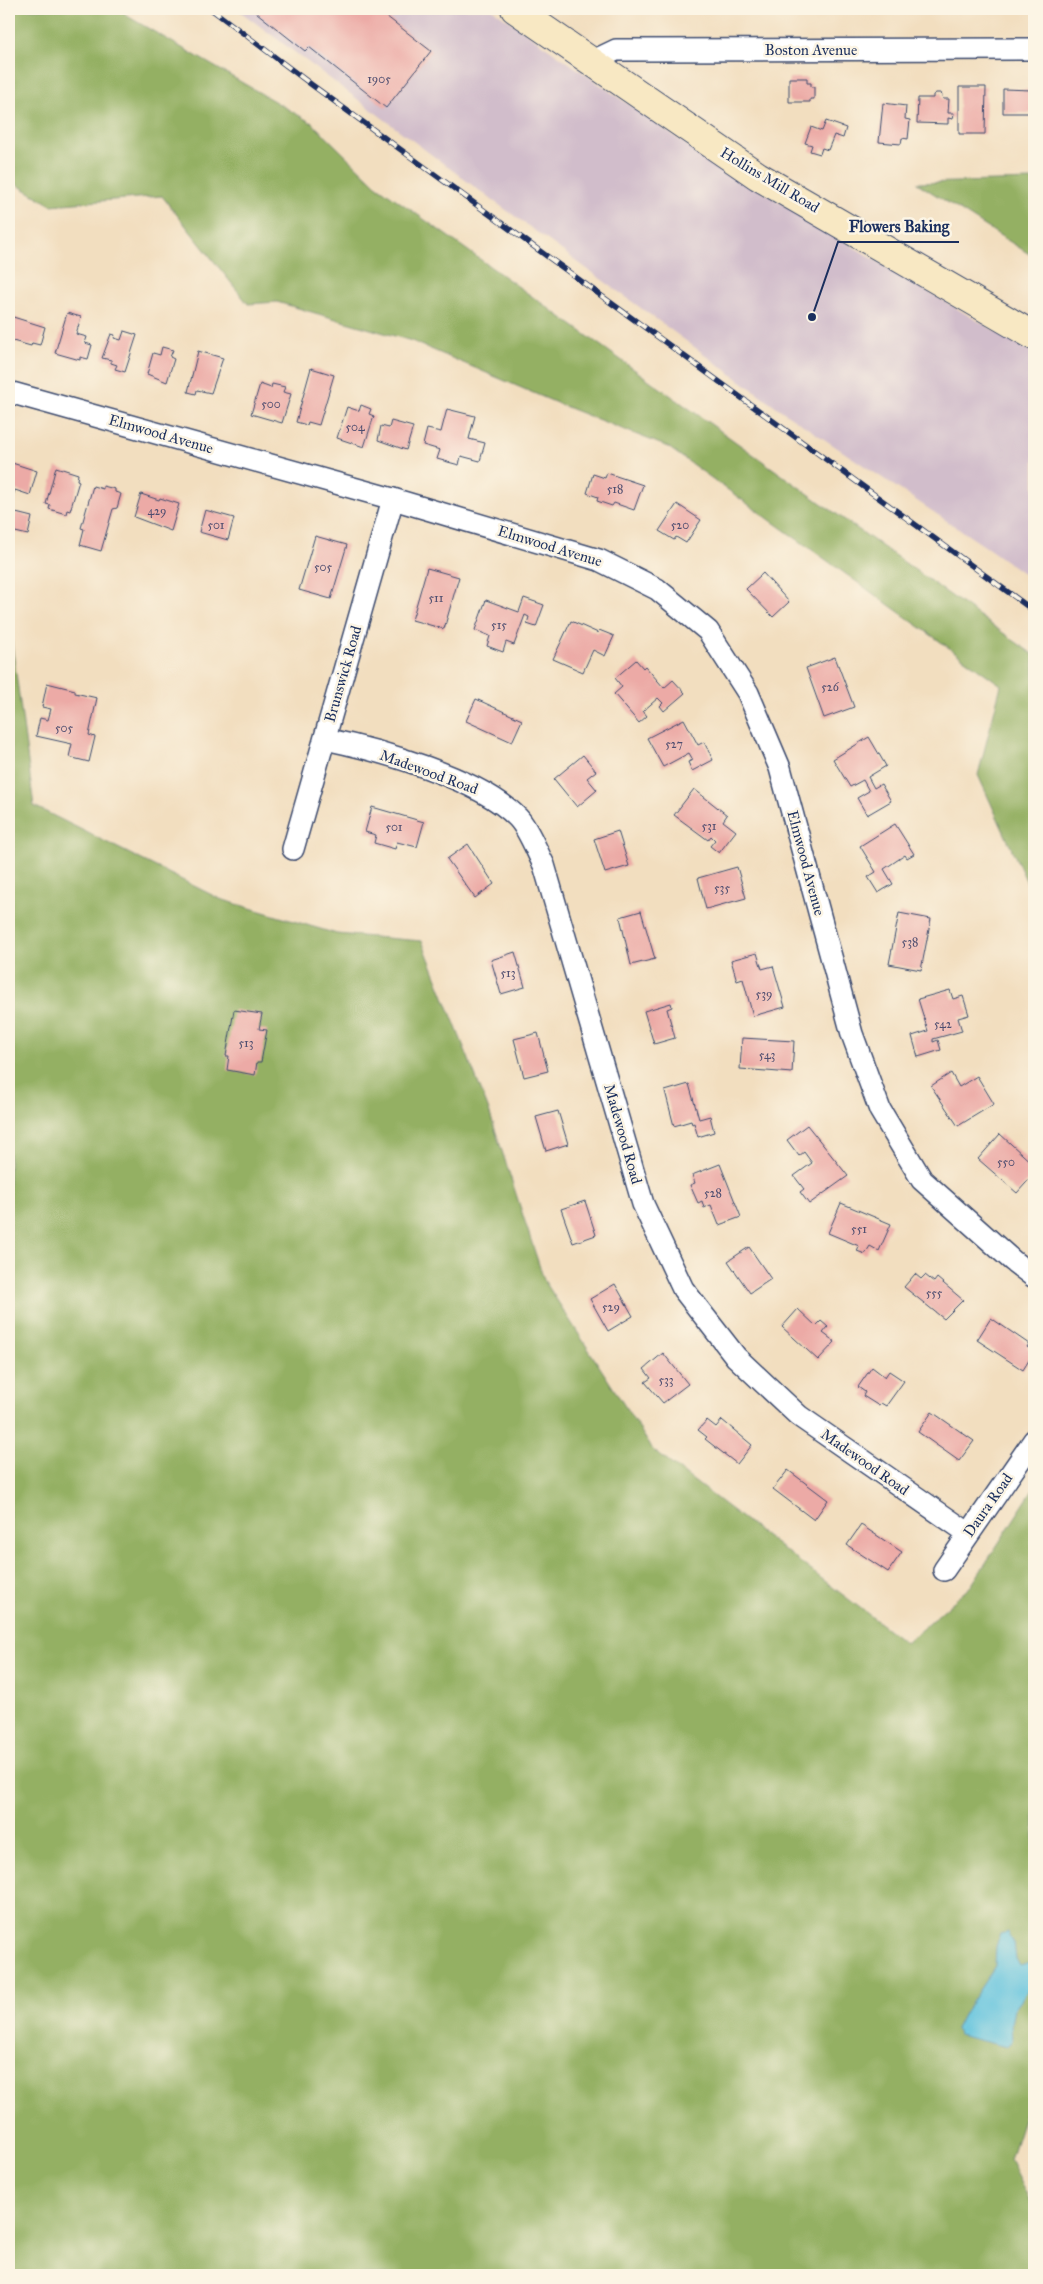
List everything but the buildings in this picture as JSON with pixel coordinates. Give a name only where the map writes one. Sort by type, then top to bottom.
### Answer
[{"type":"street","name":"Hollins Mill Road","points":[[515,9],[758,176],[1034,336]]},
{"type":"street","name":"Boston Avenue","points":[[591,62],[616,50],[1034,50]]},
{"type":"street","name":"Elmwood Avenue","points":[[9,392],[393,499],[599,560],[657,588],[708,631],[748,693],[780,768],[852,1034],[880,1110],[922,1180],[1012,1261],[1034,1277]]},
{"type":"street","name":"Brunswick Road","points":[[293,849],[393,499]]},
{"type":"street","name":"Madewood Road","points":[[324,739],[413,763],[482,791],[519,818],[544,865],[643,1204],[683,1289],[736,1357],[799,1416],[968,1533]]},
{"type":"street","name":"Daura Road","points":[[944,1570],[1034,1440]]},
{"type":"shaded area","points":[[237,9],[492,9],[695,151],[1034,354],[1034,581],[785,413],[476,188]]},
{"type":"green space","points":[[9,9],[121,9],[127,16],[312,123],[376,185],[1034,655],[1034,898],[978,775],[1001,685],[668,447],[559,404],[412,341],[277,302],[248,304],[162,196],[51,205],[9,180]]},
{"type":"green space","points":[[1034,180],[1034,257],[917,183]]},
{"type":"green space","points":[[9,635],[11,636],[34,806],[220,899],[337,934],[422,941],[488,1108],[544,1280],[653,1450],[906,1643],[971,1586],[1034,1488],[1034,2092],[1031,2094],[1010,2159],[1034,2207],[1034,2275],[9,2275]]},
{"type":"water","points":[[1008,1932],[1014,1944],[1016,1959],[1020,1966],[1034,1962],[1034,1982],[1014,2009],[1011,2024],[1012,2041],[1007,2047],[958,2035],[956,2029],[964,2013],[995,1966],[996,1947],[1000,1934]]},
{"type":"railway","points":[[211,9],[312,85],[1034,611]]},
{"type":"place","name":"Flowers Baking","points":[[812,317]]}]
